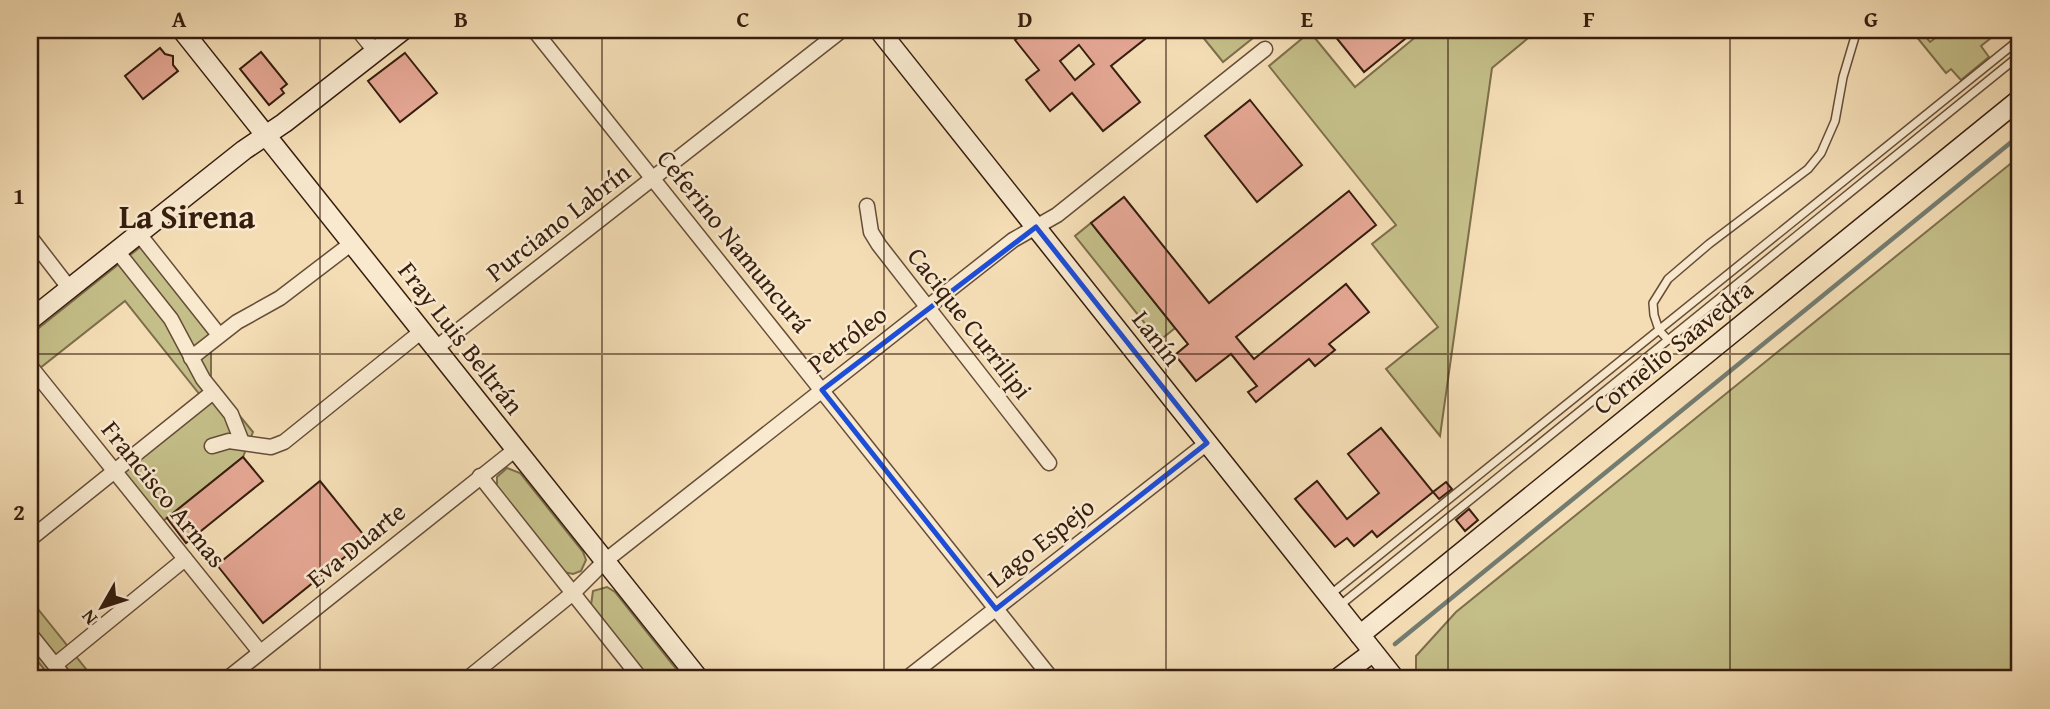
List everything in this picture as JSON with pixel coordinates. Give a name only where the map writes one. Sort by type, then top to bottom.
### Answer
[{"type":"main road","name":"Fray Luis Beltrán","points":[[182,30],[699,679]]},
{"type":"main road","points":[[30,320],[402,30]]},
{"type":"main road","name":"Lanín","points":[[879,30],[1395,679]]},
{"type":"main road","name":"Cornelio Saavedra","points":[[1360,635],[2020,99]]},
{"type":"main road","points":[[1337,679],[1373,652]]},
{"type":"street","points":[[358,30],[375,51]]},
{"type":"street","name":"Ceferino Namuncurá","points":[[534,30],[1052,679]]},
{"type":"street","name":"Purciano Labrín","points":[[436,348],[842,30]]},
{"type":"street","name":"Petróleo","points":[[467,679],[573,593],[605,561],[1013,240],[1057,215],[1265,49]]},
{"type":"street","name":"Cacique Currilipi","points":[[867,206],[874,239],[1048,463]]},
{"type":"street","points":[[139,234],[219,335]]},
{"type":"street","points":[[30,237],[70,289]]},
{"type":"street","points":[[191,358],[236,323],[280,298],[352,243]]},
{"type":"street","points":[[117,251],[171,319],[202,379],[231,414],[242,442]]},
{"type":"street","points":[[212,446],[229,441],[271,447],[291,438],[422,331]]},
{"type":"street","name":"Francisco Armas","points":[[30,366],[260,653]]},
{"type":"street","points":[[30,539],[213,392]]},
{"type":"street","name":"Lago Espejo","points":[[906,679],[1207,443]]},
{"type":"street","name":"Eva Duarte","points":[[236,676],[260,653],[516,449]]},
{"type":"street","points":[[481,476],[641,679]]},
{"type":"street","points":[[55,665],[185,559]]},
{"type":"street","points":[[30,634],[66,679]]},
{"type":"lane","points":[[1668,340],[1659,330],[1653,303],[1668,279],[1709,244],[1808,169],[1821,153],[1835,121],[1843,77],[1857,30]]},
{"type":"lane","points":[[1333,602],[1659,330],[2020,39]]},
{"type":"lane","points":[[1333,602],[1668,340],[2020,55]]},
{"type":"highlighted area","points":[[1036,227],[1207,443],[996,609],[822,390]]},
{"type":"shaded area","points":[[1197,30],[1263,30],[1223,62]]},
{"type":"shaded area","points":[[1424,30],[1538,30],[1492,68],[1440,436],[1386,369],[1438,327],[1372,244],[1396,225],[1269,66],[1310,32],[1355,87]]},
{"type":"shaded area","points":[[1911,30],[1920,30],[1930,42],[1946,30],[2001,30],[1981,46],[1989,57],[1961,80],[1951,69],[1946,73]]},
{"type":"shaded area","points":[[2020,156],[2020,679],[1423,679],[1416,670],[1416,656],[1456,612]]},
{"type":"shaded area","points":[[1091,223],[1175,328],[1159,341],[1075,236]]},
{"type":"shaded area","points":[[149,240],[211,321],[211,381],[253,432],[243,457],[163,521],[116,463],[200,395],[125,301],[40,368],[30,355],[30,335]]},
{"type":"shaded area","points":[[507,468],[520,473],[583,552],[586,560],[581,571],[573,574],[564,572],[497,487],[497,477]]},
{"type":"shaded area","points":[[607,587],[615,592],[684,679],[649,679],[591,605],[593,591]]},
{"type":"shaded area","points":[[30,599],[94,679],[52,679],[30,652]]},
{"type":"building","points":[[1027,30],[1138,30],[1145,39],[1111,66],[1140,102],[1103,131],[1072,93],[1050,111],[1026,80],[1039,70],[1015,40]],"holes":[[[1079,45],[1094,64],[1075,80],[1060,61]]]},
{"type":"building","points":[[1330,30],[1416,30],[1364,72]]},
{"type":"building","points":[[160,48],[165,54],[173,56],[173,65],[178,71],[143,99],[125,76]]},
{"type":"building","points":[[261,52],[287,84],[281,89],[284,93],[269,105],[240,69]]},
{"type":"building","points":[[405,53],[437,93],[400,122],[368,81]]},
{"type":"building","points":[[1250,100],[1302,165],[1257,202],[1205,136]]},
{"type":"building","points":[[1349,191],[1376,225],[1236,337],[1254,359],[1346,284],[1369,312],[1329,344],[1335,350],[1315,366],[1309,359],[1256,402],[1248,392],[1257,386],[1231,354],[1196,381],[1175,355],[1188,344],[1091,223],[1124,197],[1209,303]]},
{"type":"building","points":[[1381,428],[1433,492],[1377,537],[1372,531],[1354,546],[1347,538],[1335,547],[1295,499],[1317,481],[1347,519],[1379,493],[1348,454]]},
{"type":"building","points":[[243,457],[263,481],[186,543],[167,518]]},
{"type":"building","points":[[320,481],[367,539],[263,623],[217,565]]},
{"type":"building","points":[[1446,482],[1452,489],[1439,499],[1433,492]]},
{"type":"building","points":[[1469,509],[1478,520],[1465,531],[1456,520]]},
{"type":"waterway","points":[[1395,644],[2020,135]]},
{"type":"district","name":"La Sirena","points":[[187,216]]}]
